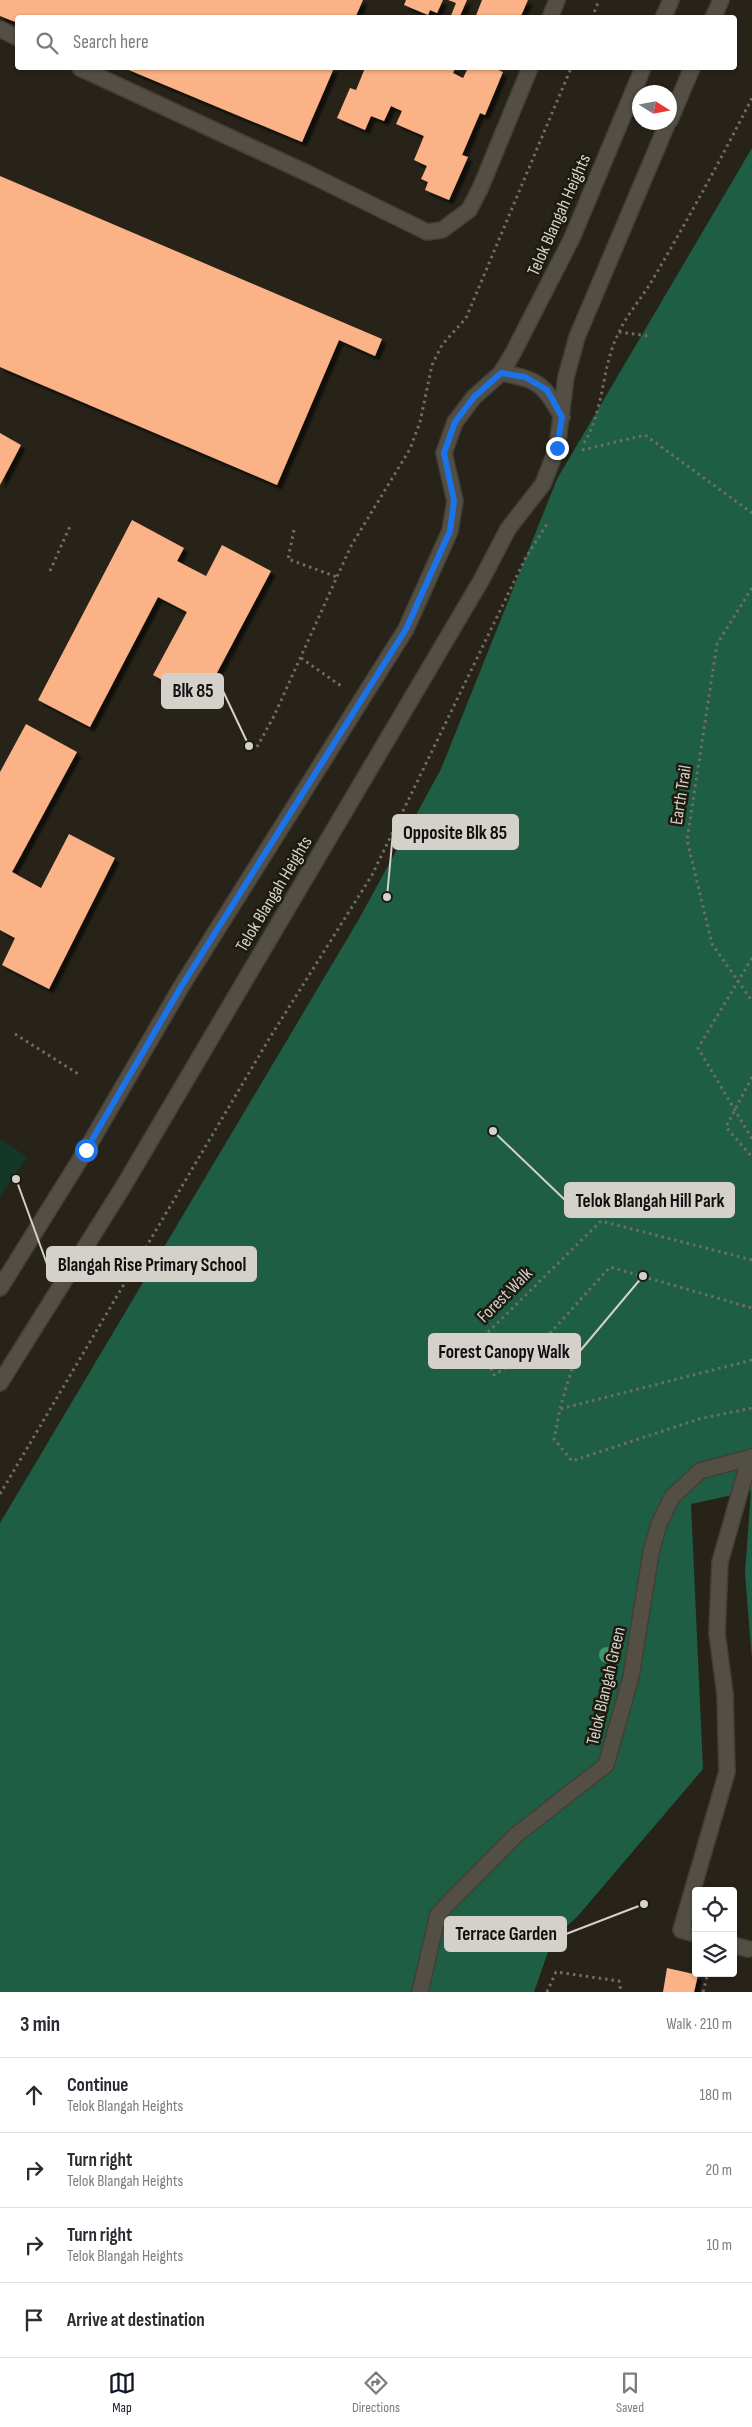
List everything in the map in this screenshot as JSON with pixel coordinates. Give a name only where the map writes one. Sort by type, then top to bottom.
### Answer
[{"type":"street","points":[[551,15],[557,0]]},
{"type":"street","points":[[664,15],[671,0]]},
{"type":"street","points":[[714,15],[721,0]]},
{"type":"street","points":[[0,29],[15,36]]},
{"type":"street","points":[[84,70],[318,178],[427,232],[442,230],[468,210],[480,189],[529,70]]},
{"type":"street","name":"Telok Blangah Heights","points":[[0,1288],[86,1150],[181,987],[406,629],[450,531],[454,501],[444,453],[455,422],[474,397],[501,373],[513,353],[572,238],[642,70]]},
{"type":"street","name":"Telok Blangah Heights","points":[[677,103],[691,70]]},
{"type":"street","name":"Telok Blangah Heights","points":[[0,1383],[123,1186],[482,579],[508,529],[543,484],[557,448],[566,377],[577,337],[665,130]]},
{"type":"street","points":[[501,373],[525,377],[547,390],[562,417]]},
{"type":"street","points":[[692,1933],[681,1930],[727,1772],[725,1694],[717,1633],[720,1562],[751,1457]]},
{"type":"street","name":"Telok Blangah Green","points":[[420,1992],[438,1914],[516,1835],[606,1765],[631,1677],[650,1552],[659,1524],[672,1497],[700,1472],[751,1457]]},
{"type":"path","points":[[593,15],[599,0]]},
{"type":"path","points":[[257,746],[274,716],[361,528],[410,449],[420,422],[432,365],[442,345],[466,318],[570,70]]},
{"type":"path","points":[[577,458],[593,428],[609,358],[619,332],[649,286],[752,98]]},
{"type":"path","points":[[619,332],[649,336]]},
{"type":"path","points":[[580,450],[645,435],[752,513]]},
{"type":"path","points":[[0,1494],[269,1039],[372,875],[525,559],[550,519]]},
{"type":"path","points":[[50,571],[70,526]]},
{"type":"path","points":[[294,530],[288,559],[337,577]]},
{"type":"path","name":"Earth Trail","points":[[752,588],[717,644],[687,840],[712,944],[752,1001]]},
{"type":"path","points":[[301,658],[361,701]]},
{"type":"path","points":[[752,958],[698,1048],[752,1139]]},
{"type":"path","points":[[15,1034],[80,1075]]},
{"type":"path","points":[[752,1077],[726,1127],[752,1157]]},
{"type":"path","name":"Forest Walk","points":[[752,1260],[601,1221],[478,1342],[494,1375],[534,1351],[610,1267],[752,1308]]},
{"type":"path","points":[[534,1351],[573,1365],[560,1409],[554,1439],[572,1461],[699,1419],[752,1408]]},
{"type":"path","points":[[560,1409],[752,1360]]},
{"type":"path","points":[[547,1992],[556,1972],[619,1981],[621,1992]]},
{"type":"path","points":[[703,1992],[707,1977]]},
{"type":"green space","points":[[752,148],[752,1660],[745,1573],[751,1491],[691,1504],[703,1769],[577,1917],[553,1938],[534,1992],[0,1992],[0,1523],[359,919],[441,769],[557,479]]},
{"type":"green space","points":[[0,1139],[27,1157],[0,1196]]},
{"type":"building","points":[[0,0],[363,0],[356,15],[15,15],[15,22],[0,16]]},
{"type":"building","points":[[406,0],[443,0],[437,13],[430,10],[428,15],[404,5]]},
{"type":"building","points":[[448,0],[467,0],[460,15],[451,15],[456,3]]},
{"type":"building","points":[[482,0],[528,0],[521,15],[476,15]]},
{"type":"building","points":[[129,70],[333,70],[302,142]]},
{"type":"building","points":[[364,70],[454,70],[453,73],[463,78],[467,70],[498,70],[503,72],[485,115],[480,113],[462,155],[468,157],[449,200],[425,190],[428,182],[421,179],[427,166],[414,160],[424,136],[396,124],[402,111],[391,106],[384,121],[371,116],[365,130],[337,118],[350,88],[356,90]]},
{"type":"building","points":[[0,176],[382,339],[375,356],[339,340],[277,485],[0,367]]},
{"type":"building","points":[[0,433],[21,445],[0,485]]},
{"type":"building","points":[[132,520],[184,548],[177,561],[206,576],[222,545],[271,571],[202,701],[153,675],[187,612],[158,597],[90,727],[38,700]]},
{"type":"building","points":[[26,724],[77,752],[12,872],[41,888],[69,834],[115,858],[49,989],[2,965],[15,938],[0,930],[0,772]]},
{"type":"building","points":[[667,1968],[692,1974],[692,1977],[698,1977],[694,1992],[663,1992]]},
{"type":"place","name":"Blk 85","points":[[249,746]]},
{"type":"place","name":"Opposite Blk 85","points":[[387,897]]},
{"type":"place","name":"Telok Blangah Hill Park","points":[[493,1131]]},
{"type":"place","name":"Blangah Rise Primary School","points":[[16,1179]]},
{"type":"place","name":"Forest Canopy Walk","points":[[643,1276]]},
{"type":"place","name":"Terrace Garden","points":[[644,1904]]},
{"type":"route","points":[[86,1150],[181,987],[406,629],[450,531],[454,501],[444,453],[455,422],[474,397],[501,373],[525,377],[547,390],[562,417],[557,448]]}]
